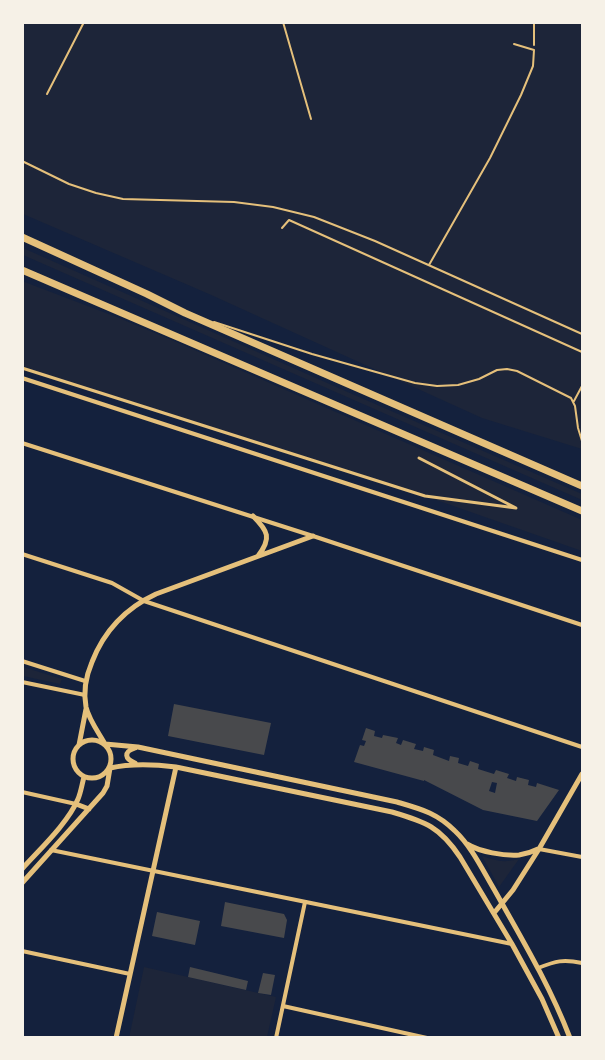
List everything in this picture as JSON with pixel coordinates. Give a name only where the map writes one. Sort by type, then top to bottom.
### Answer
[{"type":"highway","points":[[22,237],[185,313],[582,486]]},
{"type":"highway","points":[[22,270],[582,511]]},
{"type":"street","points":[[22,368],[425,496],[516,508],[419,458]]},
{"type":"street","points":[[22,378],[582,560]]},
{"type":"street","points":[[22,442],[582,625]]},
{"type":"street","points":[[253,516],[265,529],[267,535],[266,542],[257,557]]},
{"type":"street","points":[[22,883],[89,810],[103,794],[107,786],[112,762],[111,756],[86,708],[84,695],[85,680],[95,653],[104,637],[121,618],[156,594],[313,536]]},
{"type":"street","points":[[22,554],[112,583],[144,601],[582,746]]},
{"type":"street","points":[[22,662],[85,680]]},
{"type":"street","points":[[22,682],[84,695]]},
{"type":"street","points":[[79,745],[86,708]]},
{"type":"street","points":[[559,1038],[542,999],[512,944],[453,847],[439,833],[425,823],[392,812],[176,767],[139,764],[124,765],[110,768],[107,773],[92,779],[84,777],[75,769],[73,756],[75,750],[85,741],[92,740],[105,744],[138,747],[397,802],[427,811],[438,817],[465,842],[538,968],[570,1038]]},
{"type":"street","points":[[138,747],[127,752],[127,756],[128,760],[139,764]]},
{"type":"street","points":[[116,1038],[176,767]]},
{"type":"street","points":[[494,913],[513,890],[539,849],[582,774]]},
{"type":"street","points":[[22,869],[67,818],[81,792],[84,777]]},
{"type":"street","points":[[22,792],[76,804],[89,810]]},
{"type":"street","points":[[465,842],[475,848],[486,851],[516,855],[526,854],[539,849],[582,858]]},
{"type":"street","points":[[41,848],[512,944],[523,940]]},
{"type":"street","points":[[276,1038],[305,902]]},
{"type":"street","points":[[22,951],[130,974]]},
{"type":"street","points":[[528,973],[558,961],[566,960],[582,963]]},
{"type":"street","points":[[282,1006],[427,1038]]},
{"type":"lane","points":[[429,265],[490,158],[533,66],[534,50],[514,44]]},
{"type":"lane","points":[[22,162],[69,184],[123,199],[234,202],[272,207],[314,217],[376,241],[582,334]]},
{"type":"lane","points":[[282,228],[289,220],[582,352]]},
{"type":"lane","points":[[185,313],[312,354],[415,383],[437,386],[458,385],[479,379],[497,370],[512,370],[566,395],[574,402]]},
{"type":"lane","points":[[582,386],[574,402],[582,441]]},
{"type":"path","points":[[47,94],[84,22]]},
{"type":"path","points":[[283,22],[311,119]]},
{"type":"path","points":[[534,22],[534,50]]},
{"type":"shaded area","points":[[22,23],[582,23],[582,449],[482,418],[209,294],[23,214]]},
{"type":"shaded area","points":[[23,248],[582,494],[582,500],[23,255]]},
{"type":"shaded area","points":[[22,281],[174,341],[582,520],[582,551],[425,496],[105,394],[23,371]]},
{"type":"shaded area","points":[[23,667],[62,679],[60,684],[23,676]]},
{"type":"shaded area","points":[[482,856],[500,861],[519,859],[499,887]]},
{"type":"shaded area","points":[[144,967],[276,997],[267,1037],[129,1038]]},
{"type":"building","points":[[174,704],[271,723],[264,755],[168,736]]},
{"type":"building","points":[[366,728],[375,731],[374,736],[382,738],[383,735],[398,738],[396,743],[401,745],[403,740],[416,744],[414,749],[423,751],[424,747],[434,750],[433,755],[449,761],[450,756],[459,758],[458,763],[468,766],[470,761],[479,764],[478,769],[494,774],[496,770],[509,774],[507,778],[516,781],[517,777],[529,780],[528,785],[536,787],[537,783],[559,790],[537,821],[483,810],[424,780],[354,762],[360,745],[364,746],[366,741],[362,740]],"holes":[[[492,782],[497,783],[495,793],[489,791]]]},
{"type":"building","points":[[225,902],[284,914],[287,920],[284,938],[221,926]]},
{"type":"building","points":[[157,912],[200,921],[195,945],[152,936]]},
{"type":"building","points":[[190,967],[248,981],[246,990],[188,977]]},
{"type":"building","points":[[263,973],[275,975],[271,995],[258,993]]}]
